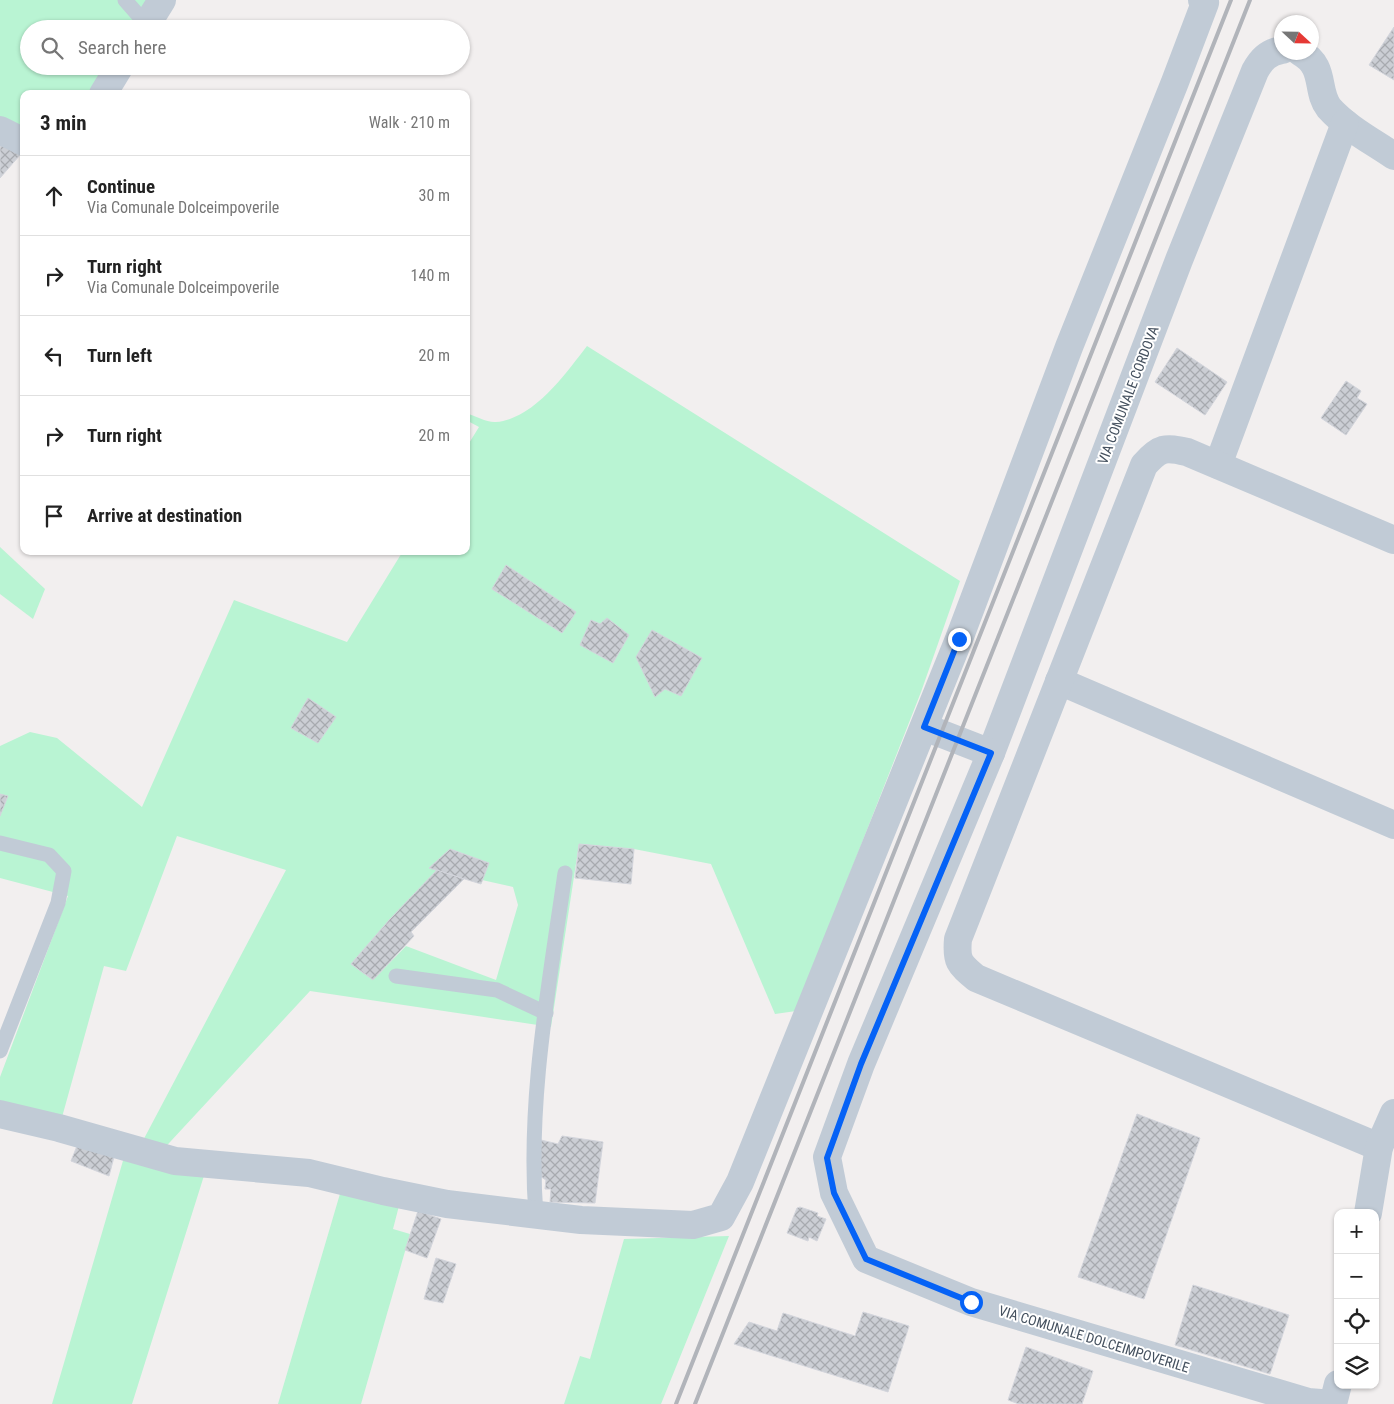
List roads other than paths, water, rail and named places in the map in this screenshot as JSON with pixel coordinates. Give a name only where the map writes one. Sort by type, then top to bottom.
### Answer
[{"type":"street","points":[[149,20],[162,0]]},
{"type":"street","points":[[0,1114],[59,1128],[175,1161],[309,1173],[447,1204],[581,1220],[693,1225],[722,1217],[740,1182],[928,728],[1069,347],[1182,64],[1205,2],[1202,0]]},
{"type":"street","name":"VIA COMUNALE CORDOVA","points":[[985,750],[1255,72],[1260,62],[1267,55],[1274,53]]},
{"type":"street","points":[[1310,60],[1319,74],[1328,106],[1345,123],[1394,156]]},
{"type":"street","points":[[109,90],[116,75]]},
{"type":"street","points":[[1218,465],[1345,123]]},
{"type":"street","points":[[0,130],[20,140]]},
{"type":"street","points":[[1380,1147],[976,978],[963,967],[956,955],[958,939],[1144,465],[1155,453],[1170,448],[1188,452],[1394,540]]},
{"type":"street","points":[[1059,681],[1394,825]]},
{"type":"street","points":[[928,728],[985,750]]},
{"type":"street","name":"VIA COMUNALE DOLCEIMPOVERILE","points":[[985,750],[861,1064],[827,1158],[834,1193],[866,1259],[971,1302],[1308,1402],[1333,1404]]},
{"type":"street","points":[[1369,1209],[1380,1147],[1394,1113]]},
{"type":"street","points":[[1333,1404],[1337,1389]]},
{"type":"lane","points":[[125,0],[140,20]]},
{"type":"lane","points":[[0,842],[49,855],[64,871],[58,903],[0,1051]]},
{"type":"lane","points":[[536,1216],[533,1179],[538,1072],[565,873]]},
{"type":"lane","points":[[396,976],[497,990],[546,1012]]},
{"type":"railway","points":[[676,1404],[1231,0]]},
{"type":"railway","points":[[695,1404],[1250,0]]}]
